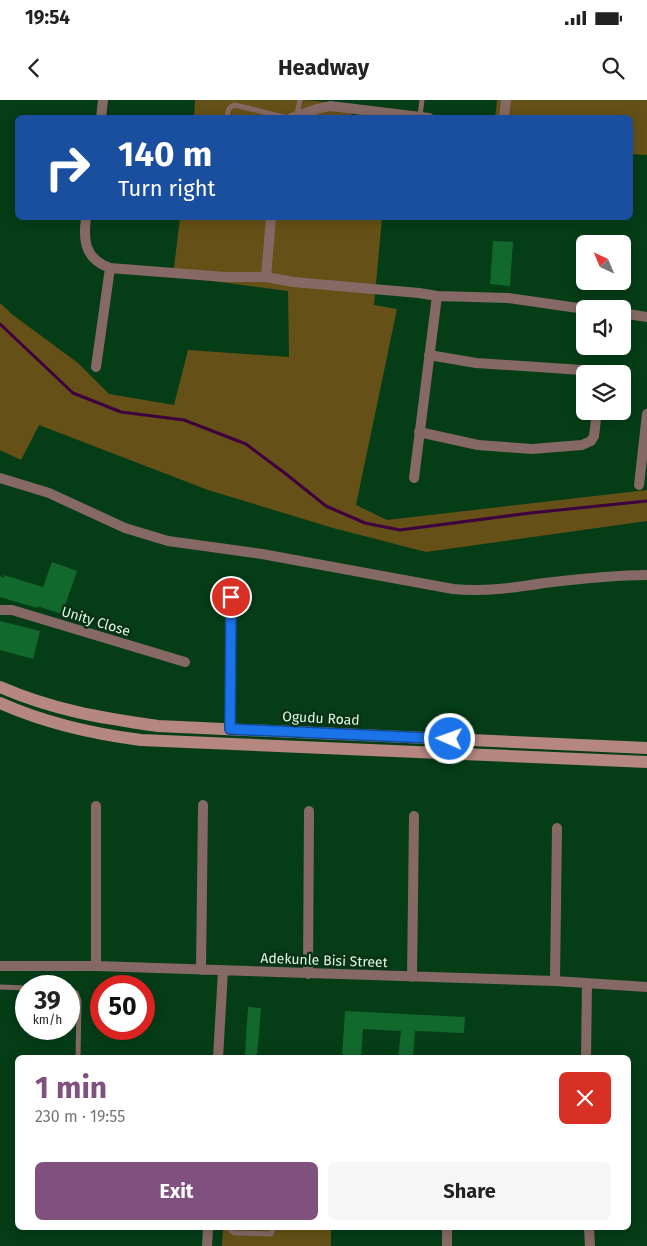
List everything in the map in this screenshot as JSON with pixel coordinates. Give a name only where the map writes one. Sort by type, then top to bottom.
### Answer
[{"type":"main road","name":"Ogudu Road","points":[[0,687],[39,703],[102,718],[158,726],[647,748]]},
{"type":"main road","points":[[0,703],[60,724],[112,737],[176,743],[647,762]]},
{"type":"main road","points":[[310,748],[312,733]]},
{"type":"street","points":[[101,115],[103,100]]},
{"type":"street","points":[[504,115],[506,100]]},
{"type":"street","points":[[296,115],[330,106],[408,115]]},
{"type":"street","points":[[86,220],[84,231],[86,245],[92,257],[102,265],[110,268],[224,277],[266,277],[293,282],[437,296],[508,298],[576,308]]},
{"type":"street","points":[[266,277],[271,220]]},
{"type":"street","points":[[96,367],[110,268]]},
{"type":"street","points":[[414,478],[437,296]]},
{"type":"street","points":[[631,314],[647,317]]},
{"type":"street","points":[[429,354],[476,362],[576,370]]},
{"type":"street","points":[[639,485],[647,414]]},
{"type":"street","points":[[419,432],[478,445],[532,449],[582,446],[591,441],[594,436],[596,420]]},
{"type":"street","points":[[0,478],[49,493],[125,528],[168,541],[262,554],[453,589],[476,592],[584,578],[647,575]]},
{"type":"street","points":[[230,729],[231,597]]},
{"type":"street","name":"Unity Close","points":[[0,610],[12,610],[184,662]]},
{"type":"street","points":[[202,970],[203,805]]},
{"type":"street","points":[[96,806],[96,966]]},
{"type":"street","points":[[308,974],[309,811]]},
{"type":"street","points":[[412,977],[414,816]]},
{"type":"street","points":[[555,981],[557,828]]},
{"type":"street","name":"Adekunle Bisi Street","points":[[0,966],[96,966],[555,981],[647,987]]},
{"type":"street","points":[[218,1055],[223,971]]},
{"type":"street","points":[[586,1055],[587,983]]},
{"type":"street","points":[[207,1246],[208,1230]]},
{"type":"street","points":[[447,1230],[448,1246]]},
{"type":"street","points":[[589,1230],[590,1246]]},
{"type":"lane","points":[[229,100],[231,106]]},
{"type":"lane","points":[[292,115],[300,100]]},
{"type":"lane","points":[[422,100],[425,115]]},
{"type":"lane","points":[[231,106],[235,105],[287,115]]},
{"type":"lane","points":[[227,115],[231,106]]},
{"type":"lane","points":[[0,987],[15,988]]},
{"type":"lane","points":[[78,1055],[79,1040]]},
{"type":"lane","points":[[231,1230],[234,1233],[271,1234],[272,1230]]},
{"type":"shaded area","points":[[195,100],[301,100],[353,104],[351,115],[194,115]]},
{"type":"shaded area","points":[[497,100],[647,100],[647,155],[633,154],[633,115],[495,115]]},
{"type":"shaded area","points":[[180,220],[382,220],[374,305],[397,309],[356,505],[387,520],[647,490],[647,521],[426,552],[333,528],[208,490],[39,425],[21,460],[0,450],[0,303],[13,315],[78,363],[109,394],[174,405],[188,350],[289,357],[288,291],[173,276]]},
{"type":"shaded area","points":[[223,1230],[331,1230],[331,1246],[222,1246]]},
{"type":"building","points":[[493,241],[513,242],[510,286],[490,284]]},
{"type":"building","points":[[52,562],[77,571],[62,614],[0,597],[0,576],[4,578],[4,575],[43,587]]},
{"type":"building","points":[[0,621],[40,631],[33,659],[0,650]]},
{"type":"building","points":[[248,1007],[261,1008],[257,1055],[245,1055]]},
{"type":"building","points":[[345,1011],[465,1017],[464,1033],[415,1031],[413,1055],[398,1055],[401,1031],[363,1029],[361,1055],[342,1055]]},
{"type":"waterway","points":[[0,324],[73,393],[121,412],[184,420],[246,444],[326,506],[365,523],[400,530],[530,513],[647,501]]},
{"type":"route","points":[[231,597],[230,729],[450,739]]}]
